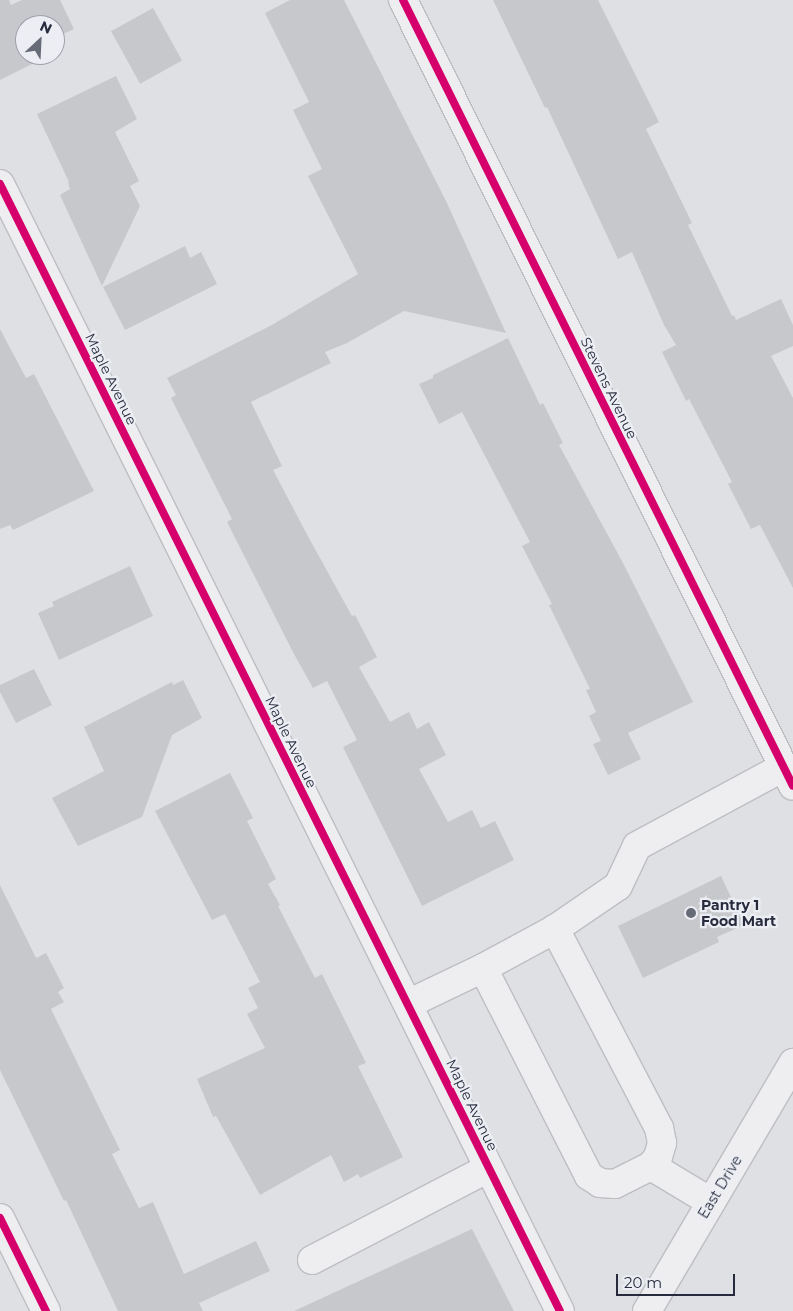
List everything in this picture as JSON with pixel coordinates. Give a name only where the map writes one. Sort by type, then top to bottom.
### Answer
[{"type":"street","name":"Stevens Avenue","points":[[403,0],[788,777]]},
{"type":"street","name":"Maple Avenue","points":[[0,184],[560,1311]]},
{"type":"street","points":[[408,1004],[483,968],[555,929],[618,886],[637,846],[788,777]]},
{"type":"street","points":[[483,968],[589,1176],[600,1183],[615,1184],[651,1166],[658,1156],[662,1143],[660,1128],[555,929]]},
{"type":"street","name":"East Drive","points":[[647,1311],[793,1064]]},
{"type":"street","points":[[651,1166],[711,1202]]},
{"type":"street","points":[[312,1260],[489,1168]]},
{"type":"street","points":[[0,1218],[46,1311]]},
{"type":"building","points":[[0,0],[9,0],[11,5],[22,0],[60,0],[74,29],[65,33],[65,15],[15,15],[15,65],[30,65],[0,80]]},
{"type":"building","points":[[290,0],[344,0],[446,201],[506,333],[404,311],[347,343],[325,352],[331,363],[251,402],[282,466],[273,470],[352,616],[355,615],[377,657],[359,667],[390,722],[409,712],[417,729],[429,722],[446,755],[419,769],[448,822],[472,810],[481,828],[495,821],[514,860],[422,906],[343,747],[357,740],[327,681],[313,688],[294,654],[227,522],[232,519],[171,398],[176,395],[167,378],[270,326],[358,274],[308,176],[322,169],[293,110],[309,102],[265,13]]},
{"type":"building","points":[[493,0],[598,0],[659,122],[646,129],[692,223],[688,225],[732,316],[734,315],[736,320],[781,299],[793,325],[793,346],[771,356],[793,398],[793,588],[760,525],[751,529],[728,484],[732,482],[689,399],[686,401],[662,352],[676,345],[664,325],[632,252],[618,259],[547,107],[545,108]]},
{"type":"building","points":[[153,8],[182,60],[140,84],[111,31]]},
{"type":"building","points":[[116,76],[137,119],[115,132],[139,181],[130,186],[140,206],[102,286],[60,195],[70,189],[69,182],[37,114]]},
{"type":"building","points":[[185,246],[190,258],[201,252],[217,284],[125,330],[103,287]]},
{"type":"building","points":[[0,329],[26,378],[34,374],[94,491],[13,530],[10,525],[0,529]]},
{"type":"building","points":[[508,338],[540,405],[543,403],[563,443],[559,445],[623,563],[693,702],[628,733],[641,759],[608,775],[593,744],[601,741],[589,716],[596,712],[586,690],[590,689],[549,605],[552,604],[522,546],[530,542],[462,412],[439,424],[419,384],[433,378],[433,375]]},
{"type":"building","points":[[130,566],[153,616],[59,660],[38,613],[54,606],[52,602]]},
{"type":"building","points":[[34,669],[52,705],[16,723],[0,692],[0,685]]},
{"type":"building","points":[[183,680],[202,718],[172,735],[142,817],[78,846],[52,798],[104,771],[84,727],[172,682],[173,685]]},
{"type":"building","points":[[230,773],[253,818],[247,821],[276,879],[268,884],[315,978],[322,974],[366,1063],[358,1066],[403,1157],[360,1178],[358,1174],[344,1182],[331,1155],[260,1195],[216,1116],[213,1117],[197,1079],[265,1048],[247,1014],[258,1008],[248,988],[260,982],[225,914],[212,920],[155,811]]},
{"type":"building","name":"Pantry 1 Food Mart","points":[[721,876],[744,925],[717,937],[719,942],[643,978],[618,926]]},
{"type":"building","points":[[0,885],[36,958],[46,953],[64,988],[58,992],[64,1002],[51,1009],[120,1150],[112,1154],[139,1208],[153,1202],[184,1274],[256,1241],[270,1271],[199,1303],[203,1311],[118,1311],[66,1200],[64,1201],[0,1070]]},
{"type":"building","points":[[472,1229],[514,1311],[294,1311]]},
{"type":"cycle path","points":[[403,0],[793,786]]},
{"type":"cycle path","points":[[0,184],[560,1311]]},
{"type":"cycle path","points":[[0,1218],[46,1311]]},
{"type":"place","name":"Pantry 1 Food Mart","points":[[691,913]]}]
